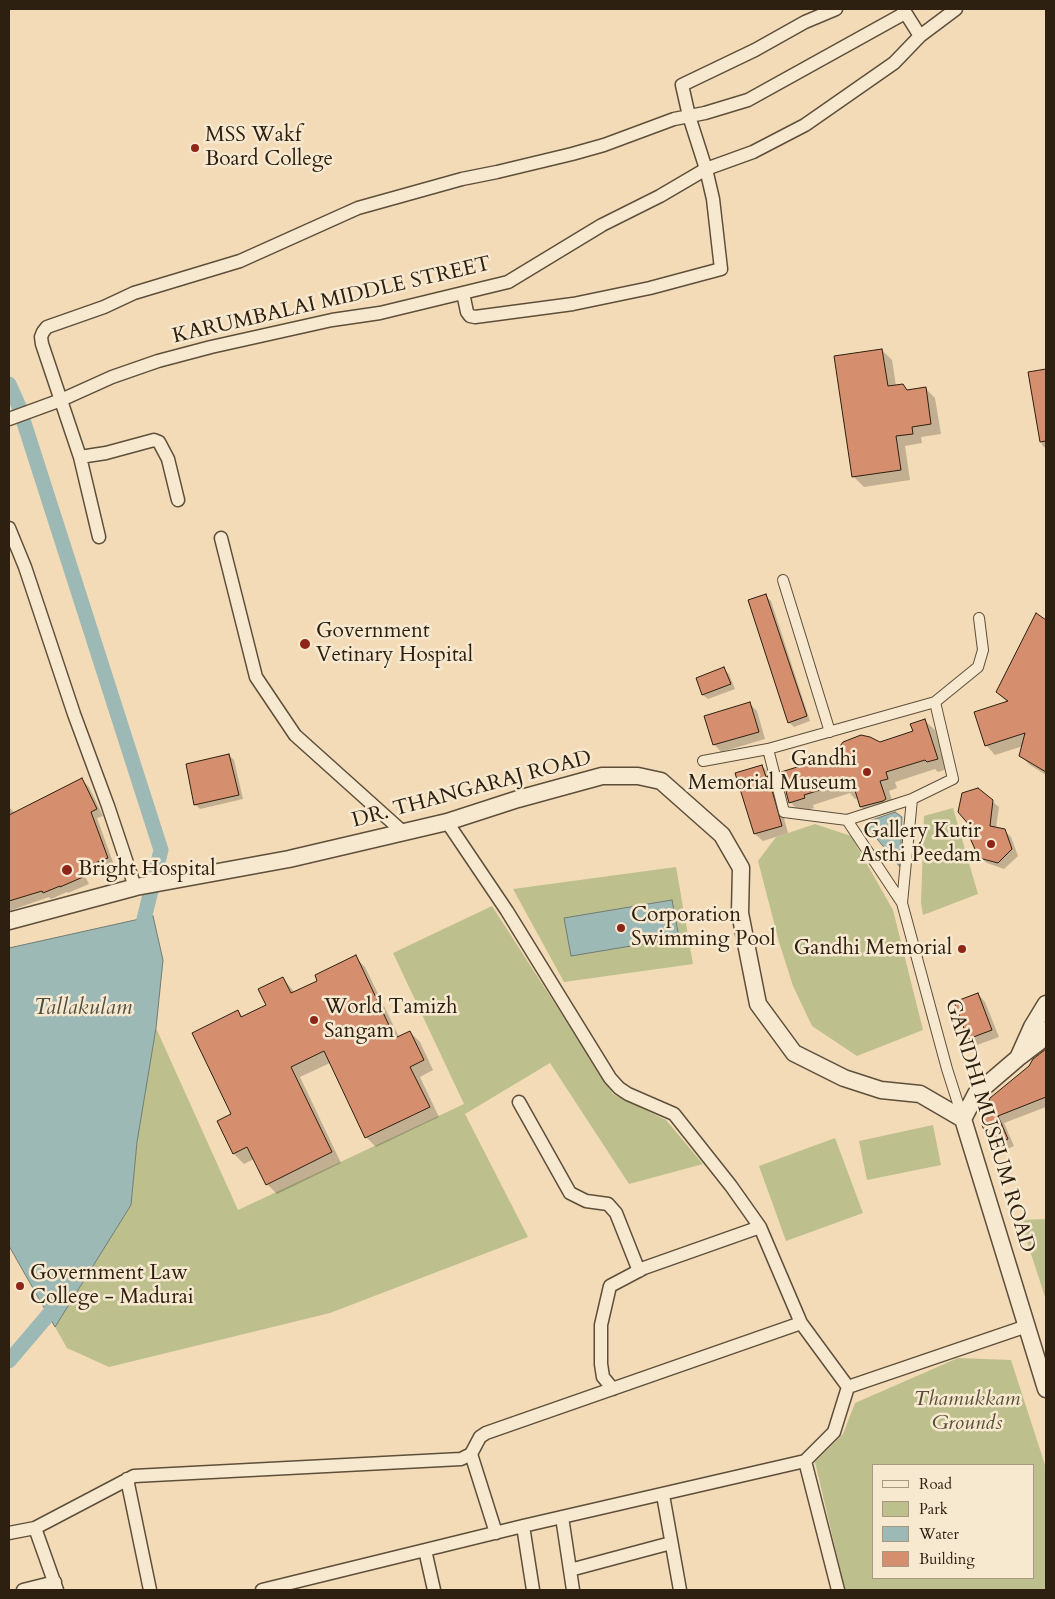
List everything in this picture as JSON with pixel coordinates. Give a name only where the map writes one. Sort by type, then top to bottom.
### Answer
[{"type":"street","points":[[463,293],[466,312],[470,316],[475,317],[573,304],[650,288],[721,269],[713,200],[682,85],[755,50],[805,22],[836,9]]},
{"type":"street","name":"KARUMBALAI MIDDLE STREET","points":[[11,418],[60,400],[112,377],[158,361],[332,320],[380,313],[508,282],[602,225],[660,196],[706,169],[753,152],[805,125],[894,63],[920,36],[956,9]]},
{"type":"street","points":[[99,537],[80,458],[41,337],[47,327],[96,310],[134,293],[240,261],[358,208],[462,179],[572,154],[604,145],[674,119],[748,100],[904,11],[920,36]]},
{"type":"street","points":[[80,458],[154,440],[159,442],[168,460],[178,500]]},
{"type":"street","points":[[10,532],[25,568],[135,887]]},
{"type":"street","points":[[221,538],[256,677],[295,735],[403,832]]},
{"type":"street","points":[[783,580],[830,732]]},
{"type":"street","points":[[703,761],[768,749],[935,702],[978,667],[984,650],[979,618]]},
{"type":"street","points":[[768,749],[784,812],[847,820],[912,800],[953,779],[935,702]]},
{"type":"street","name":"DR. THANGARAJ ROAD","points":[[9,920],[157,882],[289,859],[447,822],[518,799],[602,776],[638,776],[661,781],[722,835],[741,868],[740,913],[758,1004],[794,1053],[844,1078],[881,1090],[920,1094],[963,1119]]},
{"type":"street","name":"GANDHI MUSEUM ROAD","points":[[902,903],[912,800]]},
{"type":"street","name":"GANDHI MUSEUM ROAD","points":[[847,820],[902,903],[947,1069],[1046,1389]]},
{"type":"street","points":[[447,822],[507,911],[610,1078],[628,1094],[674,1114],[732,1186],[760,1227],[801,1323],[848,1387]]},
{"type":"street","points":[[1018,1058],[1032,1027],[1046,1004]]},
{"type":"street","points":[[963,1119],[976,1094],[1039,1042],[1046,1030]]},
{"type":"street","points":[[520,1102],[570,1193],[586,1201],[608,1204],[616,1213],[639,1271]]},
{"type":"street","points":[[613,1389],[603,1378],[601,1364],[601,1325],[610,1286],[639,1271],[760,1227]]},
{"type":"street","points":[[9,1533],[35,1528],[134,1476],[461,1459],[471,1454],[480,1437],[486,1433],[801,1323]]},
{"type":"street","points":[[848,1387],[1027,1326]]},
{"type":"street","points":[[262,1590],[523,1526],[806,1462],[834,1432],[848,1387]]},
{"type":"street","points":[[471,1454],[496,1533]]},
{"type":"street","points":[[806,1462],[838,1590]]},
{"type":"street","points":[[127,1479],[150,1590]]},
{"type":"street","points":[[662,1495],[680,1590]]},
{"type":"street","points":[[562,1517],[573,1590]]},
{"type":"street","points":[[523,1526],[533,1590]]},
{"type":"street","points":[[23,1590],[56,1586],[35,1528]]},
{"type":"street","points":[[570,1570],[672,1544]]},
{"type":"street","points":[[425,1550],[434,1590]]},
{"type":"green space","points":[[953,808],[978,894],[923,915],[921,903],[924,816]]},
{"type":"green space","points":[[815,824],[851,836],[893,910],[923,1030],[857,1056],[812,1026],[793,986],[779,942],[758,861],[776,837]]},
{"type":"green space","points":[[676,867],[693,964],[564,982],[513,889]]},
{"type":"green space","points":[[492,906],[613,1094],[666,1120],[703,1164],[629,1184],[550,1063],[465,1114],[528,1237],[330,1313],[109,1367],[67,1348],[55,1327],[131,1205],[137,1142],[156,1028],[238,1210],[464,1104],[393,953]]},
{"type":"green space","points":[[933,1125],[941,1165],[867,1180],[859,1141]]},
{"type":"green space","points":[[835,1138],[863,1213],[786,1241],[759,1166]]},
{"type":"green space","points":[[1046,1219],[1046,1300],[1020,1220]]},
{"type":"green space","name":"Thamukkam Grounds","points":[[958,1358],[1011,1360],[1046,1468],[1046,1590],[845,1590],[815,1462],[843,1434],[855,1403]]},
{"type":"water","points":[[895,812],[902,817],[900,867],[869,829],[869,821]]},
{"type":"water","name":"Corporation Swimming Pool","points":[[672,900],[679,938],[571,956],[564,918]]},
{"type":"water","name":"Tallakulam","points":[[153,916],[163,960],[156,1028],[137,1142],[131,1205],[55,1327],[9,1246],[9,948]]},
{"type":"building","points":[[882,349],[888,386],[903,384],[907,390],[926,387],[931,424],[912,427],[913,434],[896,436],[901,470],[852,477],[834,356]]},
{"type":"building","points":[[1046,369],[1046,441],[1040,442],[1028,372]]},
{"type":"building","points":[[766,594],[807,716],[788,723],[748,600]]},
{"type":"building","points":[[1036,613],[1046,620],[1046,772],[1019,756],[1025,733],[985,746],[974,712],[1008,701],[996,692]]},
{"type":"building","points":[[724,667],[731,684],[702,695],[696,678]]},
{"type":"building","points":[[750,702],[759,732],[713,745],[704,716]]},
{"type":"building","points":[[925,719],[938,759],[927,762],[925,760],[886,772],[888,779],[880,781],[886,799],[883,801],[860,807],[854,787],[845,790],[842,783],[804,795],[805,798],[789,803],[781,772],[833,756],[843,742],[861,735],[880,742],[913,731],[910,724]]},
{"type":"building","points":[[229,754],[239,795],[194,805],[186,764]]},
{"type":"building","points":[[762,765],[766,777],[768,776],[782,826],[754,834],[735,773]]},
{"type":"building","points":[[82,778],[97,809],[91,812],[108,858],[79,869],[83,877],[60,887],[9,901],[9,815]]},
{"type":"building","points":[[978,788],[993,800],[990,826],[1005,829],[1012,849],[998,863],[979,858],[970,838],[976,833],[958,812],[962,793]]},
{"type":"building","points":[[356,955],[395,1038],[410,1031],[424,1060],[410,1067],[430,1107],[365,1138],[324,1051],[291,1067],[332,1152],[266,1185],[247,1147],[233,1154],[217,1121],[231,1114],[192,1033],[238,1010],[241,1017],[266,1005],[258,989],[283,977],[291,993],[317,981],[315,975]]},
{"type":"building","points":[[978,993],[992,1030],[968,1039],[954,1002]]},
{"type":"building","points":[[1046,1049],[1046,1097],[998,1116],[1008,1139],[991,1146],[981,1123],[990,1098],[1029,1066],[1033,1059]]},
{"type":"waterway","points":[[9,384],[18,404],[161,850],[144,919],[143,939]]},
{"type":"waterway","points":[[9,1361],[60,1301]]},
{"type":"place","name":"MSS Wakf Board College","points":[[195,148]]},
{"type":"place","name":"Government Vetinary Hospital","points":[[305,644]]},
{"type":"place","name":"Gandhi Memorial Museum","points":[[867,772]]},
{"type":"place","name":"Gallery Kutir Asthi Peedam","points":[[991,844]]},
{"type":"place","name":"Bright Hospital","points":[[67,870]]},
{"type":"place","name":"Corporation Swimming Pool","points":[[621,928]]},
{"type":"place","name":"Gandhi Memorial","points":[[962,949]]},
{"type":"place","name":"World Tamizh Sangam","points":[[314,1020]]},
{"type":"place","name":"Government Law College - Madurai","points":[[20,1286]]}]
